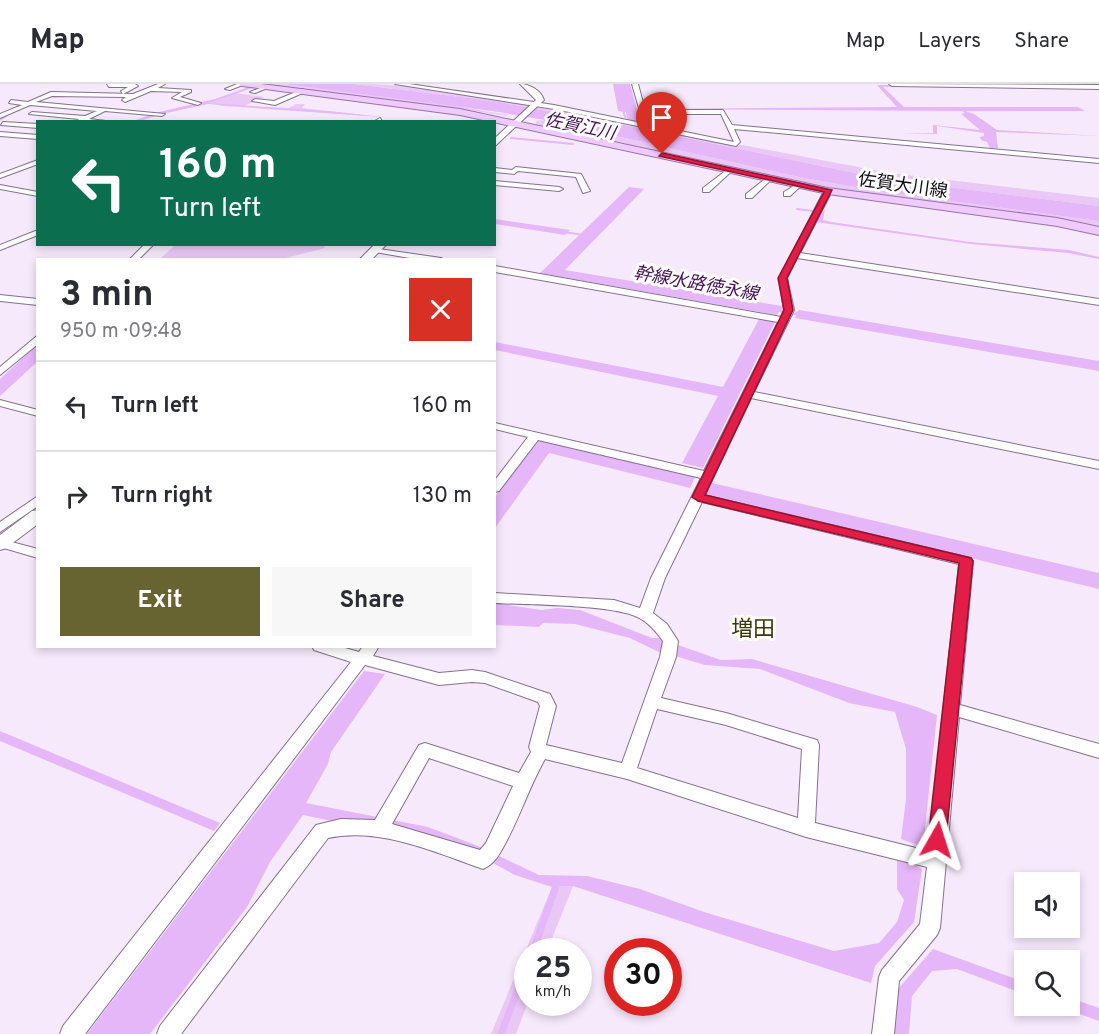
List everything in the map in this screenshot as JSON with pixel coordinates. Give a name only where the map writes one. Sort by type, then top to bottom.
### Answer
[{"type":"main road","name":"佐賀大川線","points":[[242,84],[519,121],[800,185],[1057,222],[1099,231]]},
{"type":"street","points":[[32,114],[81,120],[162,84]]},
{"type":"street","points":[[228,89],[242,84]]},
{"type":"street","points":[[398,84],[537,105],[736,144],[737,142],[723,112],[642,112]]},
{"type":"street","points":[[496,142],[537,105],[539,96],[523,84]]},
{"type":"street","points":[[635,84],[645,126]]},
{"type":"street","points":[[892,84],[1099,87]]},
{"type":"street","points":[[88,95],[110,85],[135,86],[115,96]]},
{"type":"street","points":[[253,92],[267,87]]},
{"type":"street","points":[[280,88],[258,99],[275,103],[303,91]]},
{"type":"street","points":[[151,89],[189,91],[175,98],[198,103]]},
{"type":"street","points":[[0,114],[51,94],[180,96]]},
{"type":"street","points":[[11,102],[159,113],[148,120]]},
{"type":"street","points":[[141,111],[154,105]]},
{"type":"street","points":[[3,124],[36,126]]},
{"type":"street","points":[[730,127],[1099,161]]},
{"type":"street","points":[[0,134],[36,137]]},
{"type":"street","points":[[0,176],[36,163]]},
{"type":"street","points":[[496,170],[579,175],[585,191]]},
{"type":"street","points":[[706,190],[730,170]]},
{"type":"street","points":[[749,196],[770,178]]},
{"type":"street","points":[[496,183],[559,189]]},
{"type":"street","points":[[787,194],[800,185]]},
{"type":"street","points":[[0,187],[36,194]]},
{"type":"street","points":[[645,614],[658,578],[786,315],[783,278],[828,190]]},
{"type":"street","points":[[0,248],[36,233]]},
{"type":"street","points":[[135,258],[148,246]]},
{"type":"street","points":[[366,258],[378,247],[431,258]]},
{"type":"street","points":[[794,255],[1099,302]]},
{"type":"street","points":[[496,269],[786,315]]},
{"type":"street","points":[[0,298],[36,302]]},
{"type":"street","points":[[0,372],[36,340]]},
{"type":"street","points":[[747,394],[1099,465]]},
{"type":"street","points":[[0,403],[36,412]]},
{"type":"street","points":[[496,426],[708,476]]},
{"type":"street","points":[[496,487],[536,435]]},
{"type":"street","points":[[698,497],[966,561],[930,928],[889,977],[883,1034]]},
{"type":"street","points":[[1,538],[36,502]]},
{"type":"street","points":[[1,538],[36,516]]},
{"type":"street","points":[[1,538],[36,553]]},
{"type":"street","points":[[496,598],[614,605],[645,614],[662,628],[669,649],[627,772]]},
{"type":"street","points":[[333,648],[367,653],[397,667],[439,679],[480,676],[544,698],[549,706],[537,747],[541,752],[627,772],[806,829],[935,861]]},
{"type":"street","points":[[71,1034],[367,653]]},
{"type":"street","points":[[652,702],[726,719],[811,745],[806,829]]},
{"type":"street","points":[[950,708],[1099,751]]},
{"type":"street","points":[[384,821],[425,750],[524,782]]},
{"type":"street","points":[[168,1034],[322,831],[333,827],[384,821],[488,855],[541,752]]},
{"type":"shaded area","points":[[254,84],[284,84],[443,104],[509,115],[506,116]]},
{"type":"shaded area","points":[[354,84],[456,92],[619,124],[493,101]]},
{"type":"shaded area","points":[[235,93],[264,97],[244,106],[289,108],[296,104],[305,104],[302,108],[382,117],[222,106],[209,103]]},
{"type":"shaded area","points":[[545,120],[799,177],[877,191],[1099,221],[1099,227],[868,194],[796,181],[535,124],[537,122],[535,121]]},
{"type":"shaded area","points":[[643,122],[644,128],[890,173],[1099,198],[1099,206],[884,179],[629,126]]},
{"type":"shaded area","points":[[174,246],[324,246],[325,248],[286,258],[161,258]]},
{"type":"shaded area","points":[[573,886],[552,938],[531,938],[552,887]]},
{"type":"shaded area","points":[[514,979],[514,1016],[523,1016],[516,1034],[491,1034]]},
{"type":"water","name":"佐賀江川","points":[[284,84],[354,84],[493,101],[624,125],[884,179],[1099,206],[1099,221],[877,191],[799,177],[545,120],[492,111]]},
{"type":"water","points":[[613,84],[630,84],[640,121],[627,121],[626,112],[618,111]]},
{"type":"water","points":[[877,85],[898,85],[899,87],[883,87],[904,107],[1078,107],[1085,111],[965,111],[974,114],[997,130],[1099,136],[996,132],[998,148],[990,148],[987,142],[981,140],[980,137],[984,136],[984,133],[937,126],[937,134],[899,133],[933,133],[933,125],[980,130],[961,114],[965,113],[962,111],[645,109],[897,107]]},
{"type":"water","points":[[249,87],[252,88],[209,103],[381,117],[208,104],[136,120],[215,99]]},
{"type":"water","points":[[629,187],[644,189],[565,270],[782,306],[783,313],[779,312],[777,315],[540,273]]},
{"type":"water","points":[[825,209],[823,220],[831,222],[970,242],[1069,250],[1099,257],[1099,259],[1068,253],[971,244],[816,222]]},
{"type":"water","points":[[496,219],[570,230],[565,235],[496,224]]},
{"type":"water","points":[[799,310],[1099,361],[1099,371],[795,318],[796,315],[792,315]]},
{"type":"water","points":[[759,319],[775,322],[703,468],[682,463],[718,396],[496,350],[496,342],[723,387]]},
{"type":"water","points":[[36,346],[36,363],[0,396],[0,379]]},
{"type":"water","points":[[538,439],[695,477],[690,488],[549,453],[496,527],[496,496]]},
{"type":"water","points":[[712,483],[1099,573],[1099,589],[706,494]]},
{"type":"water","points":[[496,603],[541,610],[558,608],[580,610],[652,638],[661,638],[665,646],[661,653],[630,638],[575,624],[543,623],[539,627],[496,625]]},
{"type":"water","points":[[675,644],[721,660],[752,659],[917,707],[937,715],[923,847],[901,839],[906,799],[906,749],[895,712],[849,703],[760,669],[705,665],[675,656]]},
{"type":"water","points":[[364,671],[385,674],[331,752],[328,764],[306,803],[428,827],[478,846],[539,875],[587,876],[640,889],[704,912],[834,951],[879,943],[897,922],[904,900],[897,889],[897,860],[922,869],[914,922],[875,966],[871,983],[573,886],[552,887],[515,875],[469,850],[303,815],[270,862],[247,907],[150,1034],[87,1034]]},
{"type":"water","points":[[0,731],[220,823],[214,831],[0,741]]},
{"type":"water","points":[[933,949],[1014,978],[1014,990],[957,969],[932,971],[912,996],[909,1034],[893,1034],[898,989]]},
{"type":"water","points":[[1080,1001],[1099,1008],[1099,1021],[1080,1014]]},
{"type":"waterway","name":"幹線水路徳永線","points":[[625,117],[623,110],[626,109]]},
{"type":"waterway","points":[[0,120],[12,112]]},
{"type":"waterway","name":"佐賀江川","points":[[511,138],[573,144]]},
{"type":"waterway","points":[[797,209],[813,211]]},
{"type":"waterway","points":[[563,232],[584,235]]},
{"type":"waterway","points":[[538,938],[557,883]]},
{"type":"waterway","points":[[501,1034],[514,1000]]},
{"type":"district","name":"増田","points":[[753,628]]},
{"type":"route","points":[[662,154],[828,190],[783,278],[789,310],[698,497],[966,561],[937,840]]}]
